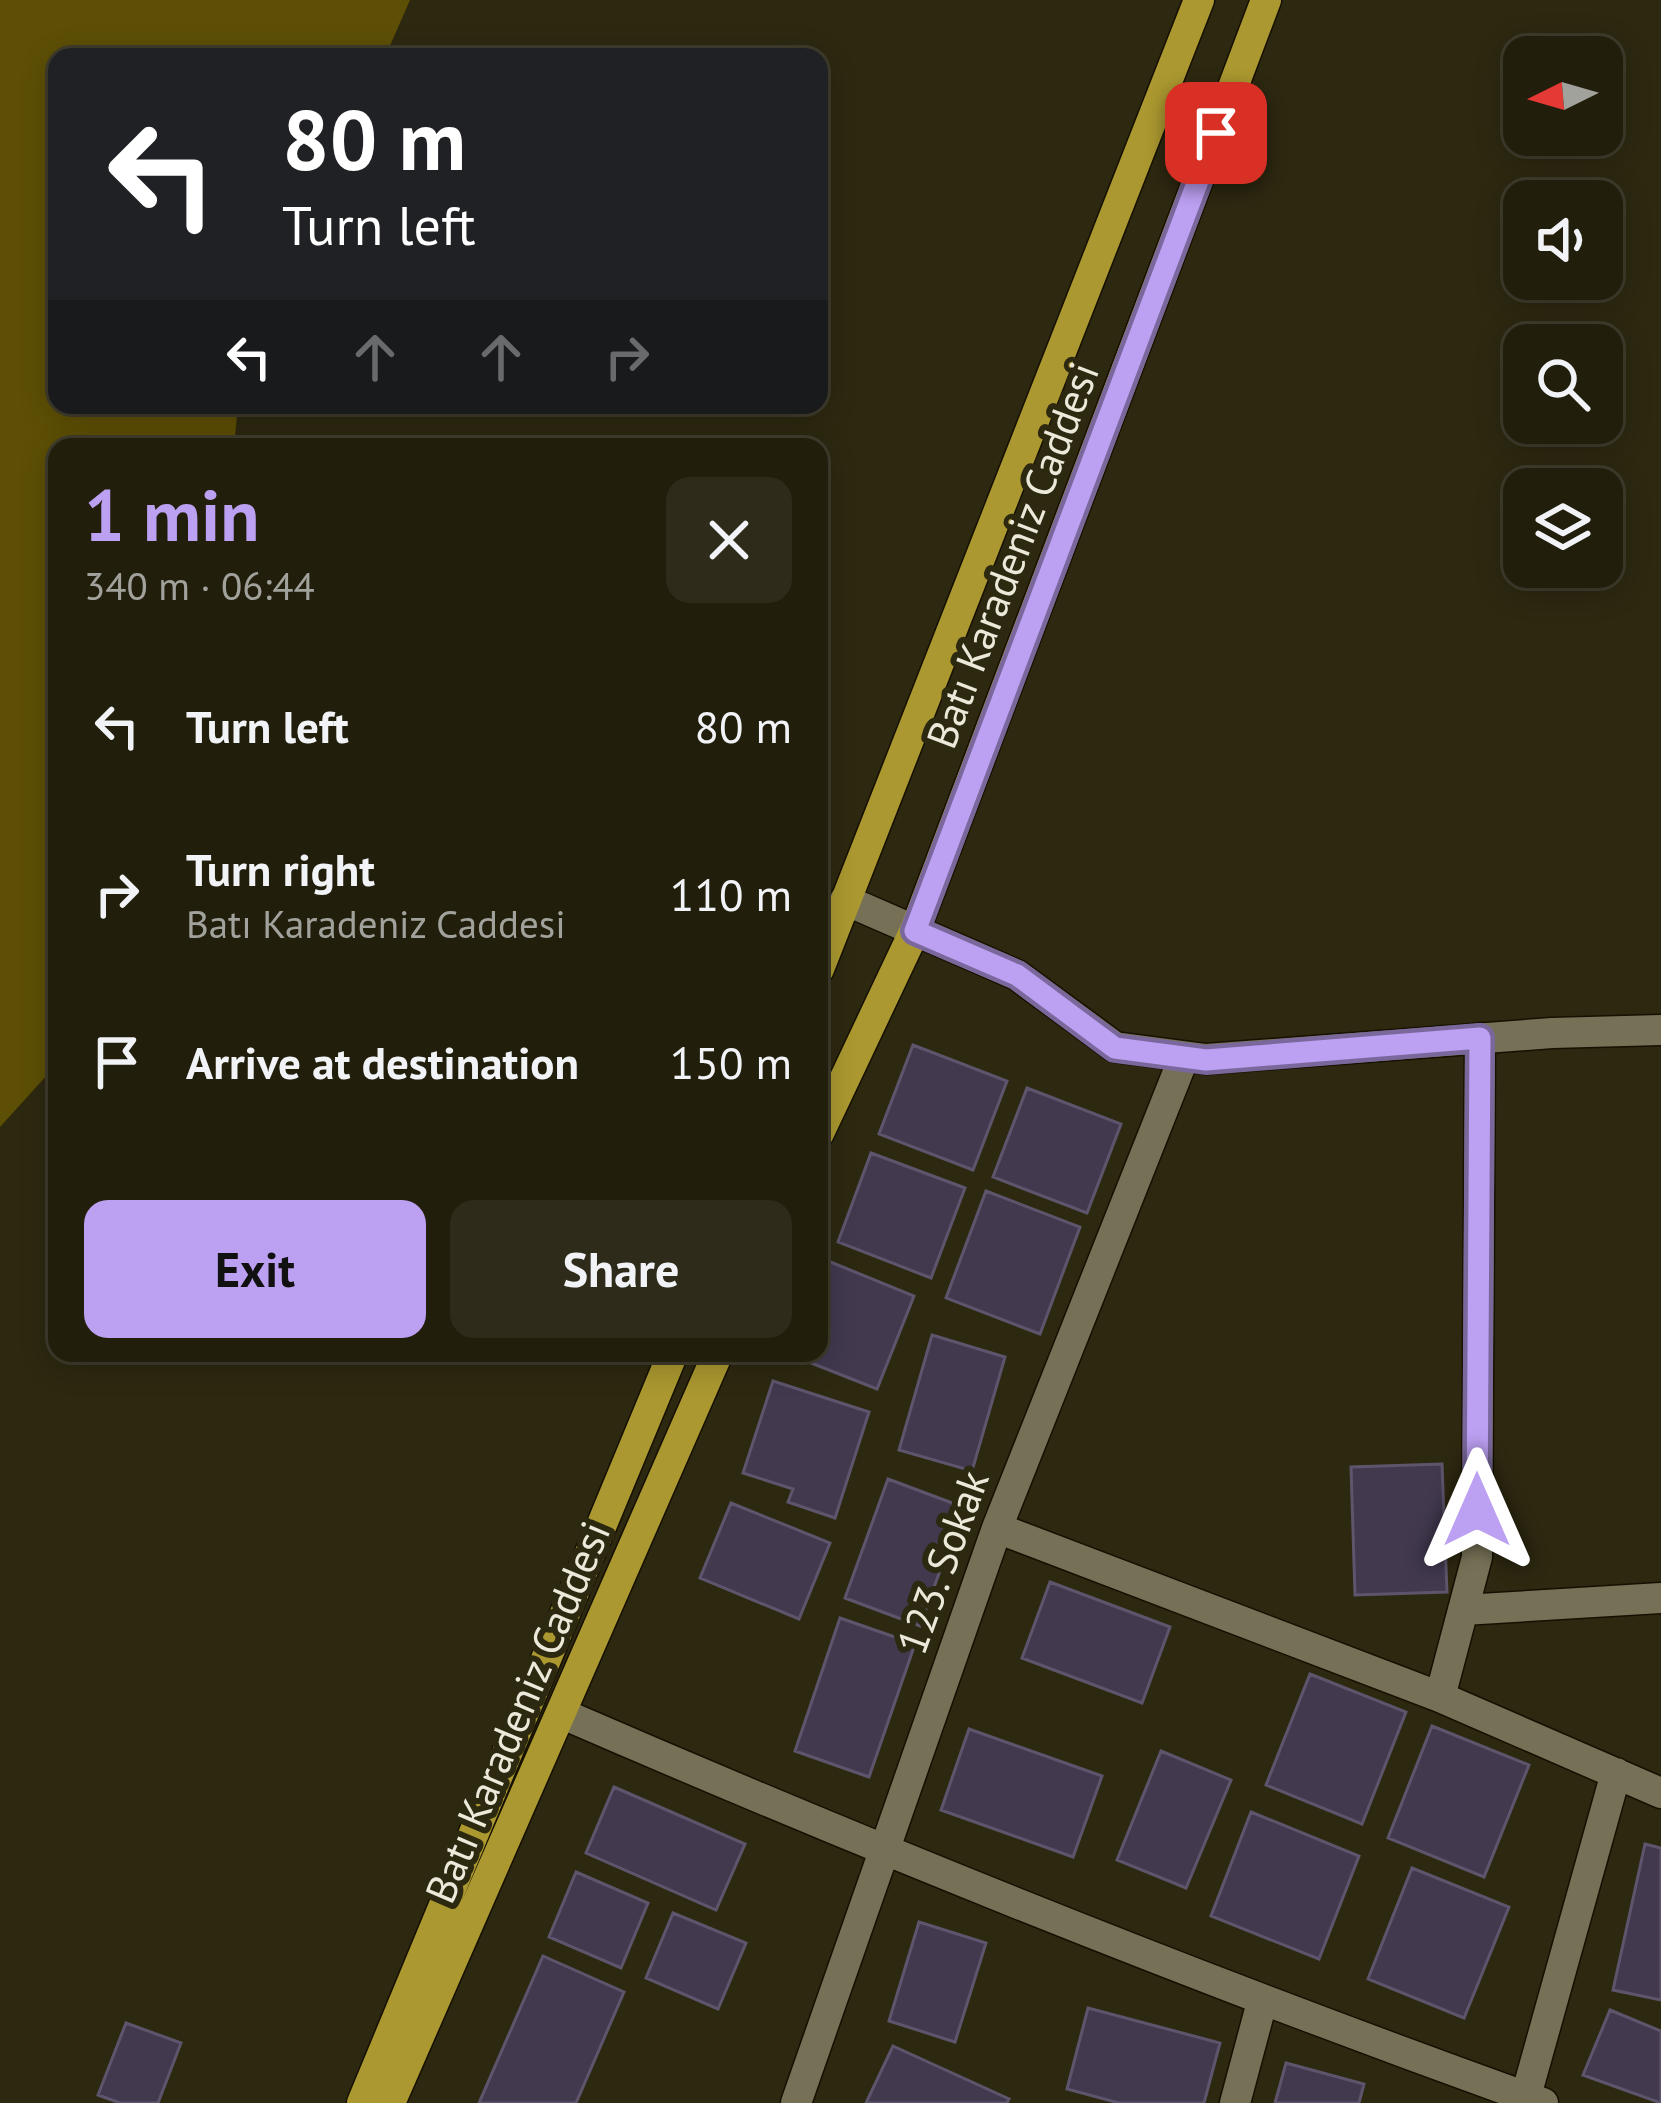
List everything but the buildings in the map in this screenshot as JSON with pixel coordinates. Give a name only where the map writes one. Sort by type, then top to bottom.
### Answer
[{"type":"main road","name":"Batı Karadeniz Caddesi","points":[[828,945],[1199,0]]},
{"type":"main road","name":"Batı Karadeniz Caddesi","points":[[828,1114],[915,931],[1266,0]]},
{"type":"main road","points":[[362,2103],[669,1362]]},
{"type":"main road","name":"Batı Karadeniz Caddesi","points":[[390,2103],[714,1362]]},
{"type":"street","points":[[845,900],[1017,975],[1115,1048],[1206,1060],[1480,1038],[1661,1030]]},
{"type":"street","points":[[1440,1697],[1477,1557],[1480,1038]]},
{"type":"street","name":"123. Sokak","points":[[796,2103],[997,1528],[1184,1057]]},
{"type":"street","points":[[997,1528],[1440,1697],[1661,1793]]},
{"type":"street","points":[[1462,1610],[1661,1598]]},
{"type":"street","points":[[563,1714],[883,1853],[1262,2002],[1531,2101],[1616,1773]]},
{"type":"street","points":[[1234,2103],[1262,2002]]},
{"type":"shaded area","points":[[0,0],[410,0],[389,48],[48,48],[48,414],[237,414],[235,438],[48,438],[48,1074],[0,1127]]},
{"type":"route","points":[[1216,133],[915,931],[1017,975],[1115,1048],[1206,1060],[1480,1038],[1477,1510]]}]
